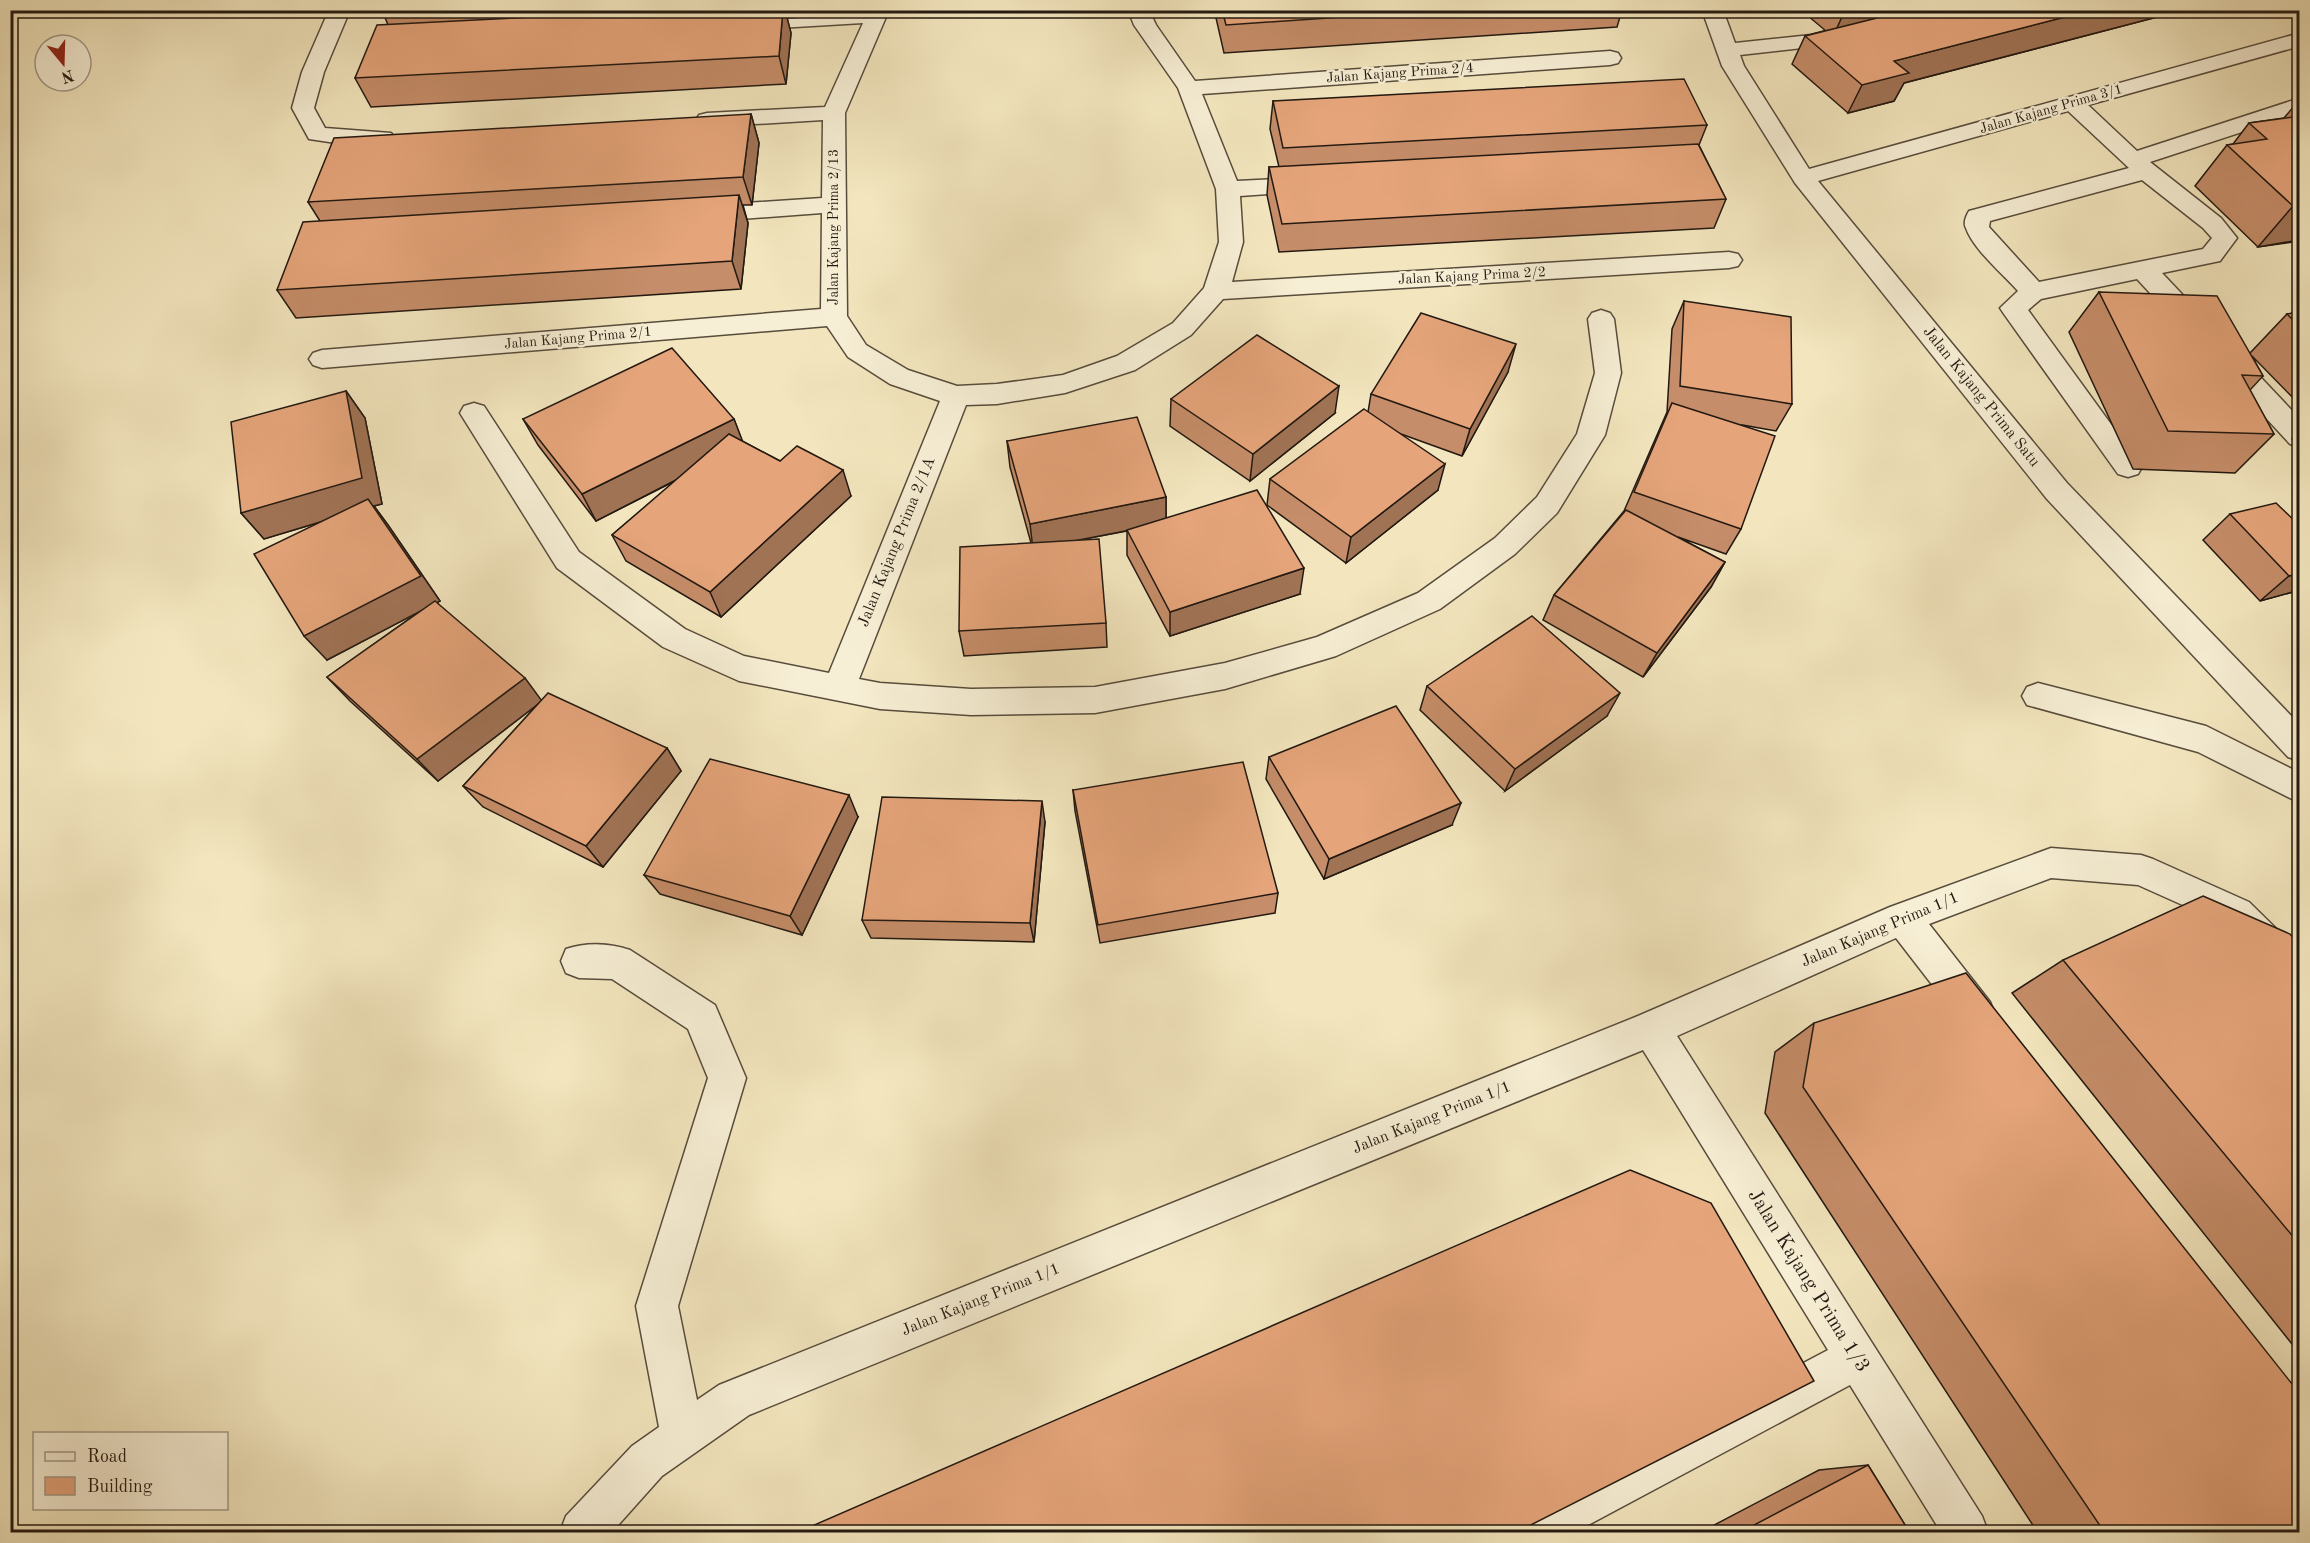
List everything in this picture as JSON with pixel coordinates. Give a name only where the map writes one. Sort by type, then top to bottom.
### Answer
[{"type":"street","points":[[340,10],[313,72],[303,108],[317,134],[356,139],[403,137]]},
{"type":"street","name":"Jalan Kajang Prima 2/13","points":[[877,13],[834,113],[834,317],[856,351],[899,377],[956,396],[997,394],[1065,384],[1126,363],[1182,329],[1216,291],[1231,242],[1228,189],[1189,88],[1145,25],[1138,10]]},
{"type":"street","name":"Jalan Kajang Prima Satu","points":[[1712,10],[1733,66],[1803,178],[2057,491],[2300,747]]},
{"type":"street","points":[[1726,50],[1811,40],[1934,10]]},
{"type":"street","points":[[721,26],[877,13]]},
{"type":"street","name":"Jalan Kajang Prima 3/1","points":[[1803,178],[2300,39]]},
{"type":"street","name":"Jalan Kajang Prima 2/4","points":[[1189,88],[1610,58]]},
{"type":"street","points":[[2072,103],[2140,166],[2212,224],[2225,238],[2211,255],[2033,292],[2013,308],[2128,468]]},
{"type":"street","points":[[2033,292],[1986,240],[1977,227],[1978,216],[2117,178],[2140,166],[2300,105]]},
{"type":"street","points":[[690,121],[834,113]]},
{"type":"street","points":[[1228,189],[1335,183]]},
{"type":"street","points":[[679,216],[834,205]]},
{"type":"street","name":"Jalan Kajang Prima 2/2","points":[[1216,291],[1729,260]]},
{"type":"street","points":[[2142,268],[2300,437]]},
{"type":"street","name":"Jalan Kajang Prima 2/1","points":[[322,359],[834,317]]},
{"type":"street","points":[[474,413],[568,560],[674,638],[739,668],[880,696],[971,702],[1095,700],[1225,676],[1325,647],[1430,601],[1505,546],[1547,505],[1591,435],[1608,373],[1601,319]]},
{"type":"street","name":"Jalan Kajang Prima 2/1A","points":[[839,688],[956,396]]},
{"type":"street","points":[[2038,696],[2206,740],[2300,789]]},
{"type":"street","name":"Jalan Kajang Prima 1/1","points":[[582,1533],[647,1461],[734,1400],[1651,1029],[1902,918],[2051,863],[2141,870],[2237,913],[2300,978]]},
{"type":"street","points":[[1902,918],[1996,1040]]},
{"type":"street","points":[[579,961],[616,962],[702,1017],[727,1077],[657,1306],[682,1436]]},
{"type":"street","name":"Jalan Kajang Prima 1/3","points":[[1651,1029],[1966,1533]]},
{"type":"street","points":[[1531,1533],[1857,1358]]},
{"type":"building","points":[[670,10],[783,10],[779,56],[355,78],[377,25]]},
{"type":"building","points":[[1222,10],[1446,10],[1226,25]]},
{"type":"building","points":[[1909,10],[2092,10],[1894,61],[1909,73],[1862,85],[1805,36]]},
{"type":"building","points":[[1684,79],[1707,125],[1283,148],[1273,101]]},
{"type":"building","points":[[751,114],[743,177],[308,202],[334,138]]},
{"type":"building","points":[[2300,116],[2300,205],[2293,206],[2227,145],[2267,139],[2249,123]]},
{"type":"building","points":[[1698,144],[1726,199],[1282,224],[1269,167]]},
{"type":"building","points":[[739,195],[732,261],[277,290],[303,222]]},
{"type":"building","points":[[2099,292],[2217,296],[2263,376],[2242,375],[2274,434],[2168,431]]},
{"type":"building","points":[[1684,301],[1791,317],[1792,404],[1680,386]]},
{"type":"building","points":[[2300,312],[2300,327],[2287,314]]},
{"type":"building","points":[[1421,313],[1516,344],[1470,429],[1371,394]]},
{"type":"building","points":[[1257,335],[1339,386],[1253,454],[1171,399]]},
{"type":"building","points":[[672,348],[734,419],[582,494],[523,419]]},
{"type":"building","points":[[346,391],[362,478],[241,513],[231,422]]},
{"type":"building","points":[[1672,403],[1775,436],[1741,529],[1634,492]]},
{"type":"building","points":[[1364,409],[1445,464],[1351,537],[1270,479]]},
{"type":"building","points":[[1137,417],[1166,497],[1030,524],[1007,441]]},
{"type":"building","points":[[729,434],[780,461],[797,446],[843,470],[710,592],[612,535]]},
{"type":"building","points":[[1257,490],[1304,568],[1170,612],[1127,530]]},
{"type":"building","points":[[368,499],[421,576],[304,636],[254,554]]},
{"type":"building","points":[[2276,503],[2300,526],[2300,573],[2289,576],[2230,514]]},
{"type":"building","points":[[1626,510],[1725,562],[1657,653],[1554,595]]},
{"type":"building","points":[[1099,539],[1106,623],[959,631],[960,547]]},
{"type":"building","points":[[435,601],[525,678],[417,759],[327,677]]},
{"type":"building","points":[[1532,616],[1620,693],[1515,769],[1427,686]]},
{"type":"building","points":[[548,693],[667,748],[586,846],[463,786]]},
{"type":"building","points":[[1396,706],[1461,803],[1329,859],[1269,757]]},
{"type":"building","points":[[710,759],[849,795],[790,916],[644,875]]},
{"type":"building","points":[[1243,762],[1278,893],[1098,925],[1073,790]]},
{"type":"building","points":[[882,797],[1042,801],[1030,923],[862,920]]},
{"type":"building","points":[[2203,896],[2290,934],[2300,945],[2300,1245],[2063,960]]},
{"type":"building","points":[[1966,973],[2300,1394],[2300,1533],[2105,1533],[1803,1087],[1814,1023]]},
{"type":"building","points":[[1630,1170],[1711,1203],[1814,1381],[1515,1533],[796,1533]]},
{"type":"building","points":[[1868,1465],[1910,1533],[1739,1533]]}]
